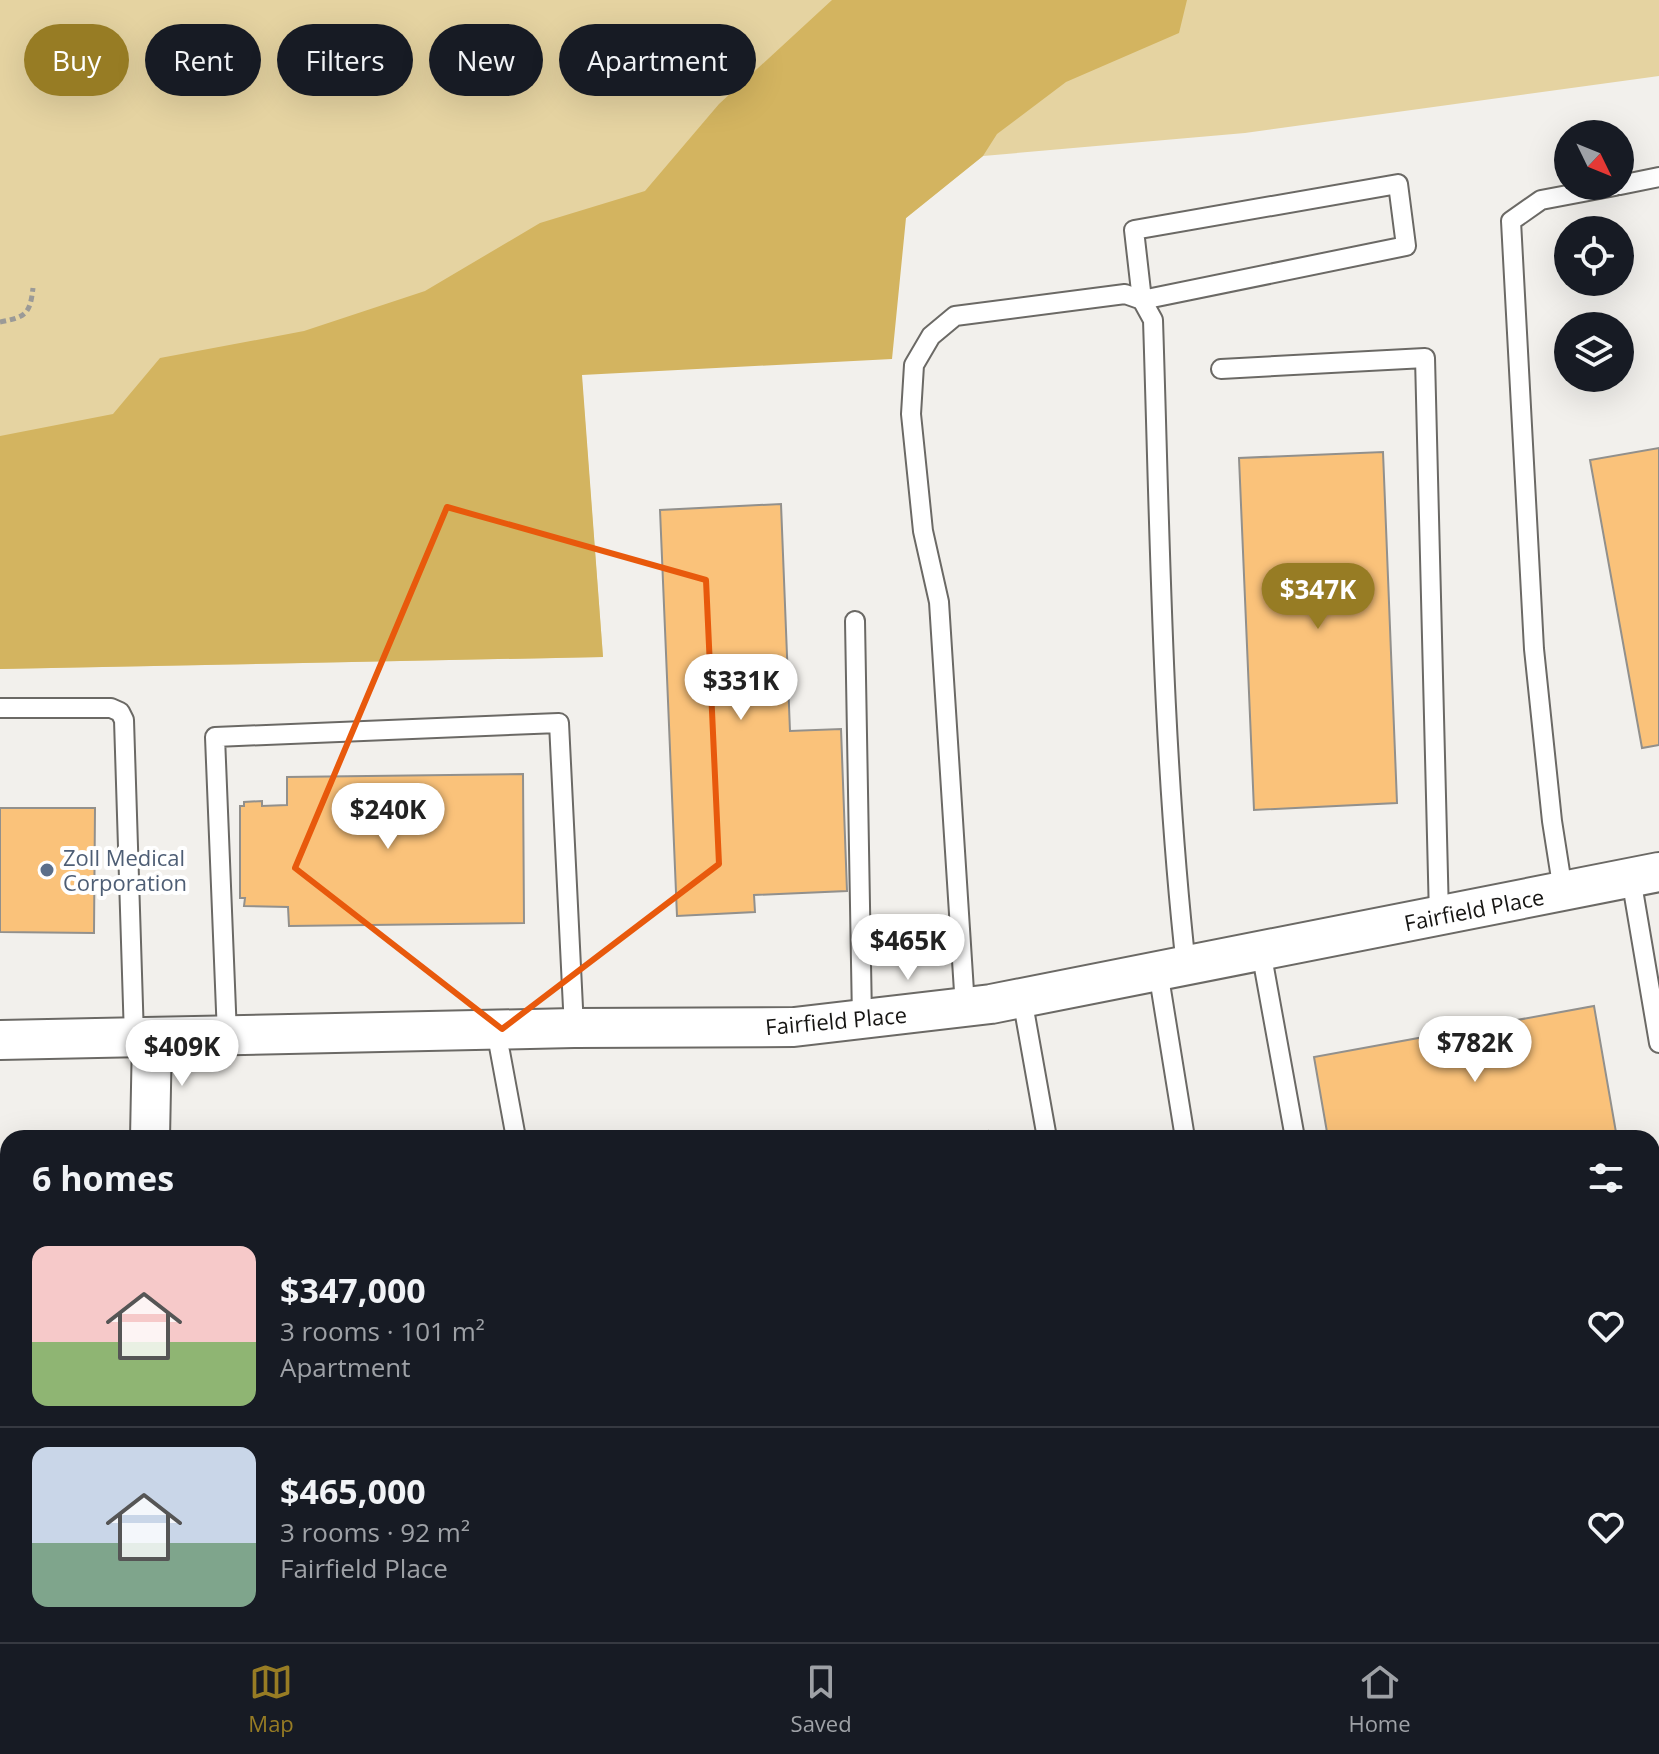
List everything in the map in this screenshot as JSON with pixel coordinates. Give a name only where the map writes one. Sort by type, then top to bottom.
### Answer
[{"type":"street","name":"Fairfield Place","points":[[0,1040],[574,1028],[794,1027],[1022,998],[1645,875]]},
{"type":"street","points":[[143,1037],[149,1130]]},
{"type":"lane","points":[[1634,182],[1659,177]]},
{"type":"lane","points":[[965,1007],[939,602],[923,531],[911,414],[914,365],[931,336],[955,316],[1125,294],[1142,300],[1406,246],[1398,184],[1134,230],[1142,300],[1153,320],[1172,968],[1184,1130]]},
{"type":"lane","points":[[1554,198],[1541,200],[1511,221],[1534,649],[1552,821],[1563,891]]},
{"type":"lane","points":[[1221,369],[1425,358],[1439,916]]},
{"type":"lane","points":[[855,621],[862,1019]]},
{"type":"lane","points":[[0,708],[111,708],[120,712],[124,720],[143,1037]]},
{"type":"lane","points":[[227,1035],[215,737],[559,723],[574,1028]]},
{"type":"lane","points":[[1645,875],[1659,1043]]},
{"type":"lane","points":[[1261,951],[1294,1130]]},
{"type":"lane","points":[[1022,998],[1046,1130]]},
{"type":"lane","points":[[496,1030],[515,1130]]},
{"type":"path","points":[[0,322],[25,314],[31,307],[33,288]]},
{"type":"highlighted area","points":[[447,507],[706,580],[719,864],[502,1029],[295,868]]},
{"type":"shaded area","points":[[0,0],[1659,0],[1659,76],[1245,133],[983,156],[906,218],[574,276],[603,657],[0,669]]},
{"type":"shaded area","points":[[832,0],[1187,0],[1179,33],[1066,82],[997,134],[983,156],[906,218],[892,359],[582,375],[603,657],[0,669],[0,436],[113,414],[160,358],[304,331],[425,291],[540,223],[645,191],[728,96],[756,96],[756,70]]},
{"type":"building","points":[[1659,448],[1659,745],[1642,748],[1590,460]]},
{"type":"building","points":[[1383,452],[1397,803],[1254,810],[1239,458]]},
{"type":"building","points":[[781,504],[790,731],[841,729],[847,891],[754,895],[755,912],[677,916],[660,510]]},
{"type":"building","points":[[523,774],[524,923],[289,926],[288,907],[244,906],[245,898],[240,898],[240,806],[244,806],[244,802],[262,801],[262,806],[287,805],[287,777]]},
{"type":"building","name":"Zoll Medical Corporation","points":[[0,808],[95,808],[94,933],[0,932]]},
{"type":"building","points":[[1594,1006],[1616,1130],[1327,1130],[1314,1057]]},
{"type":"place","name":"Zoll Medical Corporation","points":[[47,870]]}]
